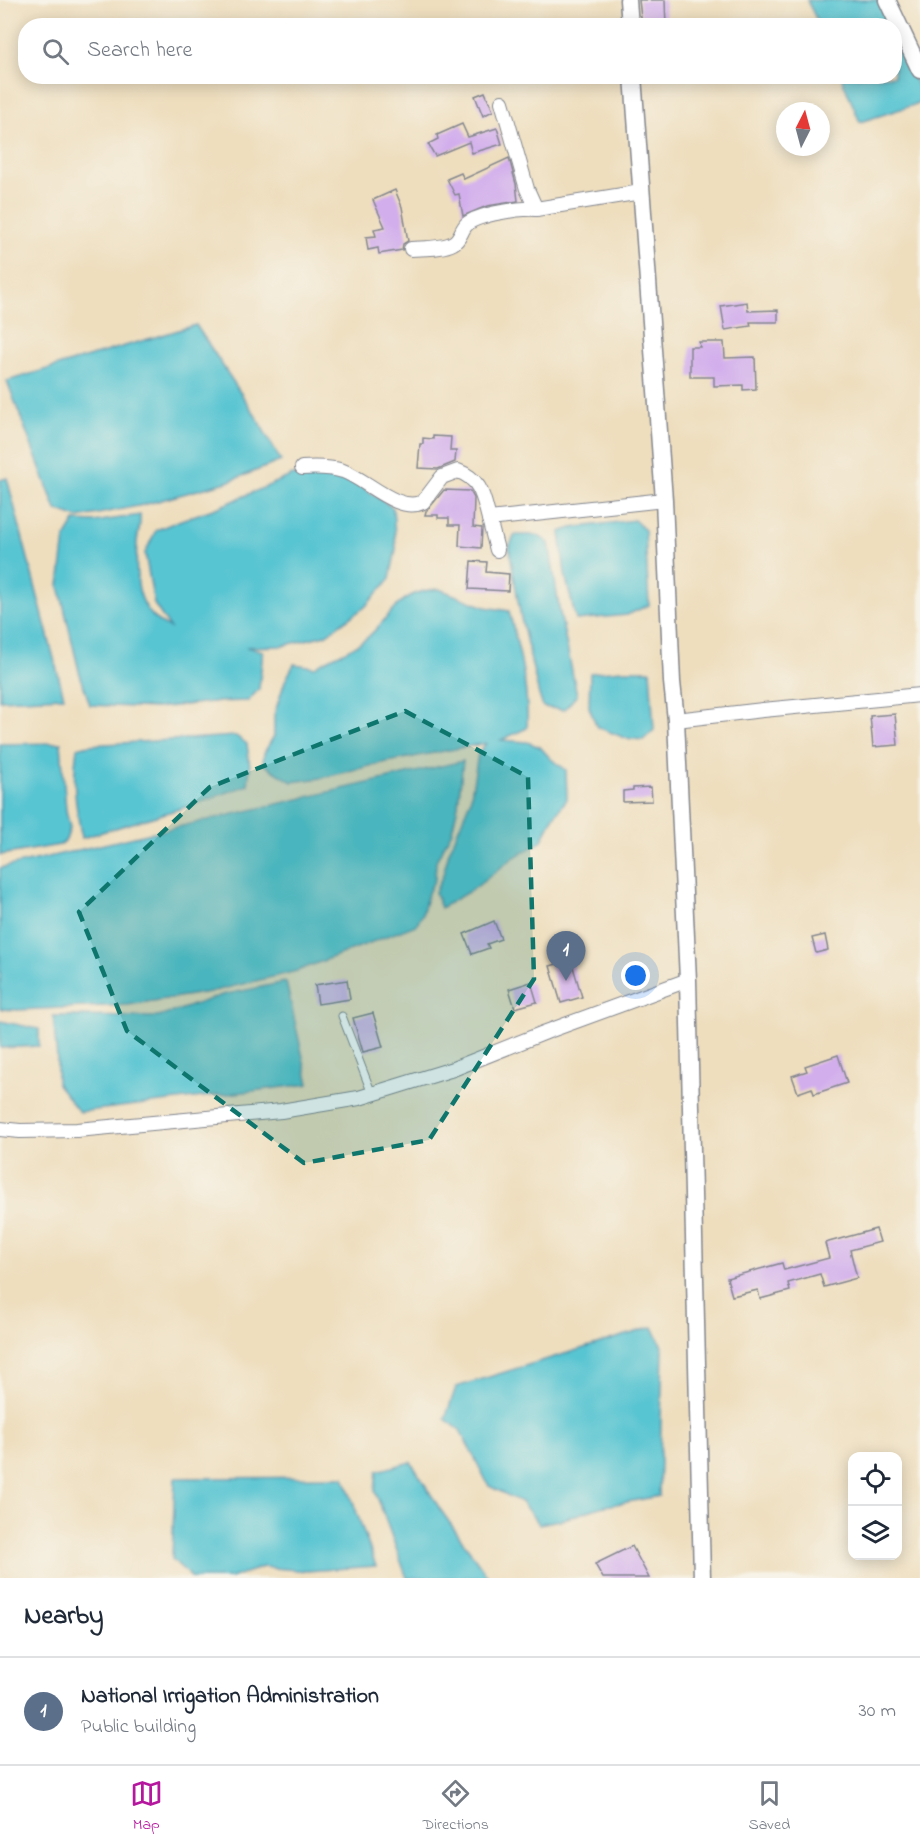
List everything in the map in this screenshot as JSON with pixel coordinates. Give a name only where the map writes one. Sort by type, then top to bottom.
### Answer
[{"type":"street","points":[[628,0],[629,18]]},
{"type":"street","points":[[887,0],[895,18]]},
{"type":"street","points":[[902,32],[920,70]]},
{"type":"street","points":[[634,84],[664,500],[688,980],[702,1578]]},
{"type":"street","points":[[502,102],[527,189],[536,209]]},
{"type":"street","points":[[411,249],[447,246],[457,241],[468,222],[519,208],[536,209],[641,192]]},
{"type":"street","points":[[302,468],[329,468],[342,471],[365,482],[389,498],[410,504],[423,502],[442,477],[458,471],[473,478],[480,486],[498,550]]},
{"type":"street","points":[[489,519],[664,500]]},
{"type":"street","points":[[676,720],[920,695]]},
{"type":"street","points":[[0,1130],[76,1130],[281,1111],[359,1098],[453,1069],[688,980]]},
{"type":"lane","points":[[342,1017],[372,1094]]},
{"type":"highlighted area","points":[[405,711],[528,777],[534,979],[429,1140],[304,1163],[127,1031],[79,912],[210,787]]},
{"type":"water","points":[[807,0],[879,0],[888,18],[816,18]]},
{"type":"water","points":[[902,48],[920,93],[920,103],[860,122],[844,84],[902,84]]},
{"type":"water","points":[[196,325],[255,415],[281,461],[227,482],[143,505],[78,518],[56,510],[7,381]]},
{"type":"water","points":[[326,472],[359,485],[393,508],[396,549],[390,579],[365,607],[325,635],[282,646],[246,647],[263,651],[259,689],[248,701],[157,708],[90,705],[79,671],[59,586],[65,538],[75,521],[94,522],[140,515],[136,567],[140,592],[150,613],[170,628],[154,604],[145,553],[156,530],[219,507],[293,475]]},
{"type":"water","points":[[7,478],[64,697],[0,700],[0,480]]},
{"type":"water","points":[[634,520],[645,530],[649,605],[627,615],[576,620],[565,574],[560,532],[572,528]]},
{"type":"water","points":[[515,535],[537,535],[549,543],[560,613],[577,695],[564,710],[543,707],[539,695],[521,618],[509,547]]},
{"type":"water","points":[[439,589],[485,607],[509,611],[525,684],[527,728],[501,740],[527,742],[540,747],[566,770],[567,799],[553,818],[541,842],[513,858],[475,888],[441,908],[435,892],[470,801],[478,754],[486,743],[292,782],[263,764],[264,753],[274,736],[274,715],[285,681],[294,664],[315,667],[350,649],[362,642],[405,599],[414,594]]},
{"type":"water","points":[[650,670],[654,730],[643,740],[625,738],[597,727],[589,707],[590,673]]},
{"type":"water","points":[[236,736],[247,744],[250,767],[248,785],[186,807],[82,838],[75,793],[77,748],[89,745]]},
{"type":"water","points":[[61,743],[66,810],[70,828],[66,840],[60,845],[0,855],[0,744]]},
{"type":"water","points":[[463,761],[458,805],[452,831],[436,861],[435,879],[416,925],[297,971],[210,992],[128,1005],[0,1009],[0,868]]},
{"type":"water","points":[[286,982],[309,1084],[79,1112],[57,1084],[53,1016],[159,1017],[222,995]]},
{"type":"water","points":[[0,1021],[39,1029],[39,1046],[0,1048]]},
{"type":"water","points":[[653,1327],[663,1349],[659,1496],[600,1507],[564,1519],[539,1524],[521,1502],[489,1486],[460,1430],[445,1419],[456,1387]]},
{"type":"water","points":[[411,1462],[440,1509],[489,1578],[407,1578],[375,1491],[377,1471]]},
{"type":"water","points":[[344,1477],[376,1566],[307,1571],[263,1567],[230,1578],[192,1578],[172,1559],[175,1478]]},
{"type":"building","points":[[639,0],[665,0],[666,18],[641,18]]},
{"type":"building","points":[[485,92],[493,111],[483,116],[475,96]]},
{"type":"building","points":[[462,124],[468,137],[497,128],[502,144],[472,153],[469,142],[435,156],[428,144],[438,139],[437,135]]},
{"type":"building","points":[[509,158],[518,201],[487,206],[463,216],[459,194],[455,195],[447,179],[461,173],[464,179]]},
{"type":"building","points":[[395,190],[402,207],[408,241],[403,244],[402,250],[379,254],[378,248],[368,250],[366,237],[376,236],[374,229],[385,227],[373,200]]},
{"type":"building","points":[[747,302],[748,311],[778,310],[778,322],[750,322],[751,326],[725,330],[721,306]]},
{"type":"building","points":[[699,342],[724,342],[725,358],[755,357],[756,389],[743,390],[743,385],[714,386],[714,377],[690,377],[690,347],[700,347]]},
{"type":"building","points":[[433,436],[451,437],[450,451],[456,451],[455,462],[438,469],[418,468],[420,444],[423,444],[423,438],[433,439]]},
{"type":"building","points":[[444,490],[470,491],[474,498],[473,527],[482,528],[481,548],[459,546],[460,525],[449,525],[449,518],[425,515]]},
{"type":"building","points":[[471,561],[487,562],[486,572],[509,574],[508,591],[469,589]]},
{"type":"building","points":[[895,714],[898,745],[873,747],[870,716]]},
{"type":"building","points":[[651,787],[652,801],[623,802],[623,791]]},
{"type":"building","points":[[494,921],[501,939],[487,944],[489,948],[472,954],[464,934]]},
{"type":"building","points":[[825,935],[828,950],[816,953],[812,938]]},
{"type":"building","points":[[571,960],[582,997],[561,1003],[550,966]]},
{"type":"building","points":[[347,980],[350,999],[318,1004],[315,985]]},
{"type":"building","points":[[531,982],[537,1002],[515,1008],[509,989]]},
{"type":"building","points":[[373,1013],[383,1047],[363,1052],[353,1018]]},
{"type":"building","points":[[838,1055],[847,1083],[814,1094],[812,1088],[798,1093],[792,1076],[807,1071],[805,1066]]},
{"type":"building","points":[[876,1229],[880,1242],[850,1250],[857,1278],[824,1287],[820,1274],[788,1283],[790,1291],[760,1299],[758,1290],[732,1296],[727,1278],[782,1263],[784,1270],[829,1258],[825,1243]]},
{"type":"building","points":[[632,1546],[649,1578],[603,1578],[595,1564]]},
{"type":"place","name":"National Irrigation Administration","points":[[566,981]]}]
